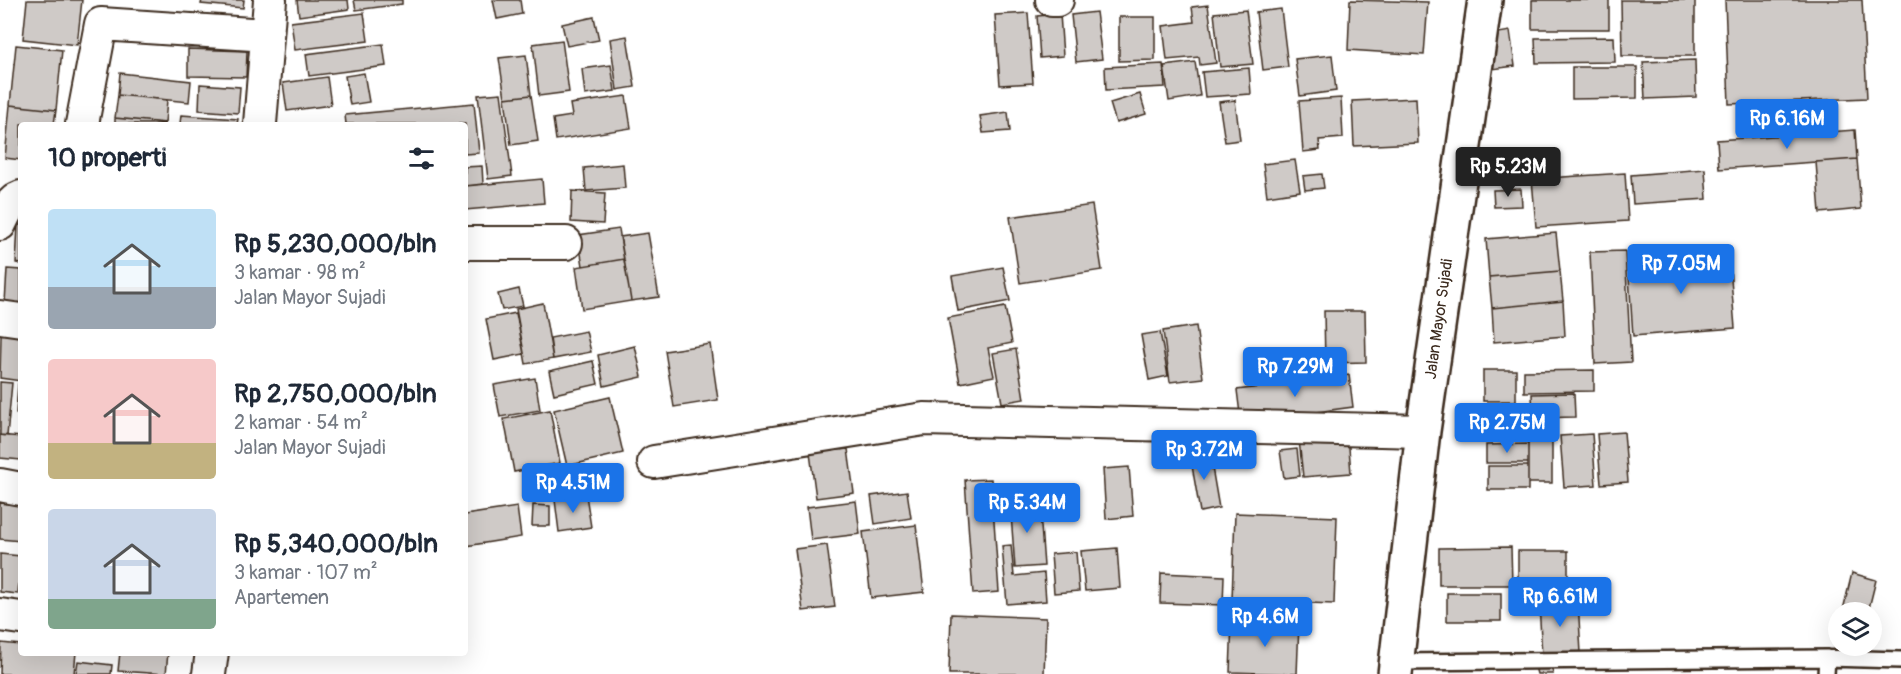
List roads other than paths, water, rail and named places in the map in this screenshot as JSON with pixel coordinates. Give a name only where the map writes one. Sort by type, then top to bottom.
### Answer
[{"type":"highway","name":"Jalan Mayor Sujadi","points":[[1396,668],[1423,431],[1485,0]]},
{"type":"street","points":[[260,122],[270,0]]},
{"type":"street","points":[[1052,0],[1057,0]]},
{"type":"street","points":[[82,122],[103,12],[267,35]]},
{"type":"street","points":[[0,224],[4,213],[18,198]]},
{"type":"street","points":[[468,243],[566,243]]},
{"type":"street","points":[[0,316],[18,319]]},
{"type":"street","points":[[654,462],[924,418],[1423,431]]},
{"type":"street","points":[[0,485],[18,488]]},
{"type":"street","points":[[0,615],[18,618]]},
{"type":"street","points":[[209,674],[211,656]]},
{"type":"lane","points":[[1396,668],[1827,666],[1901,660]]}]
